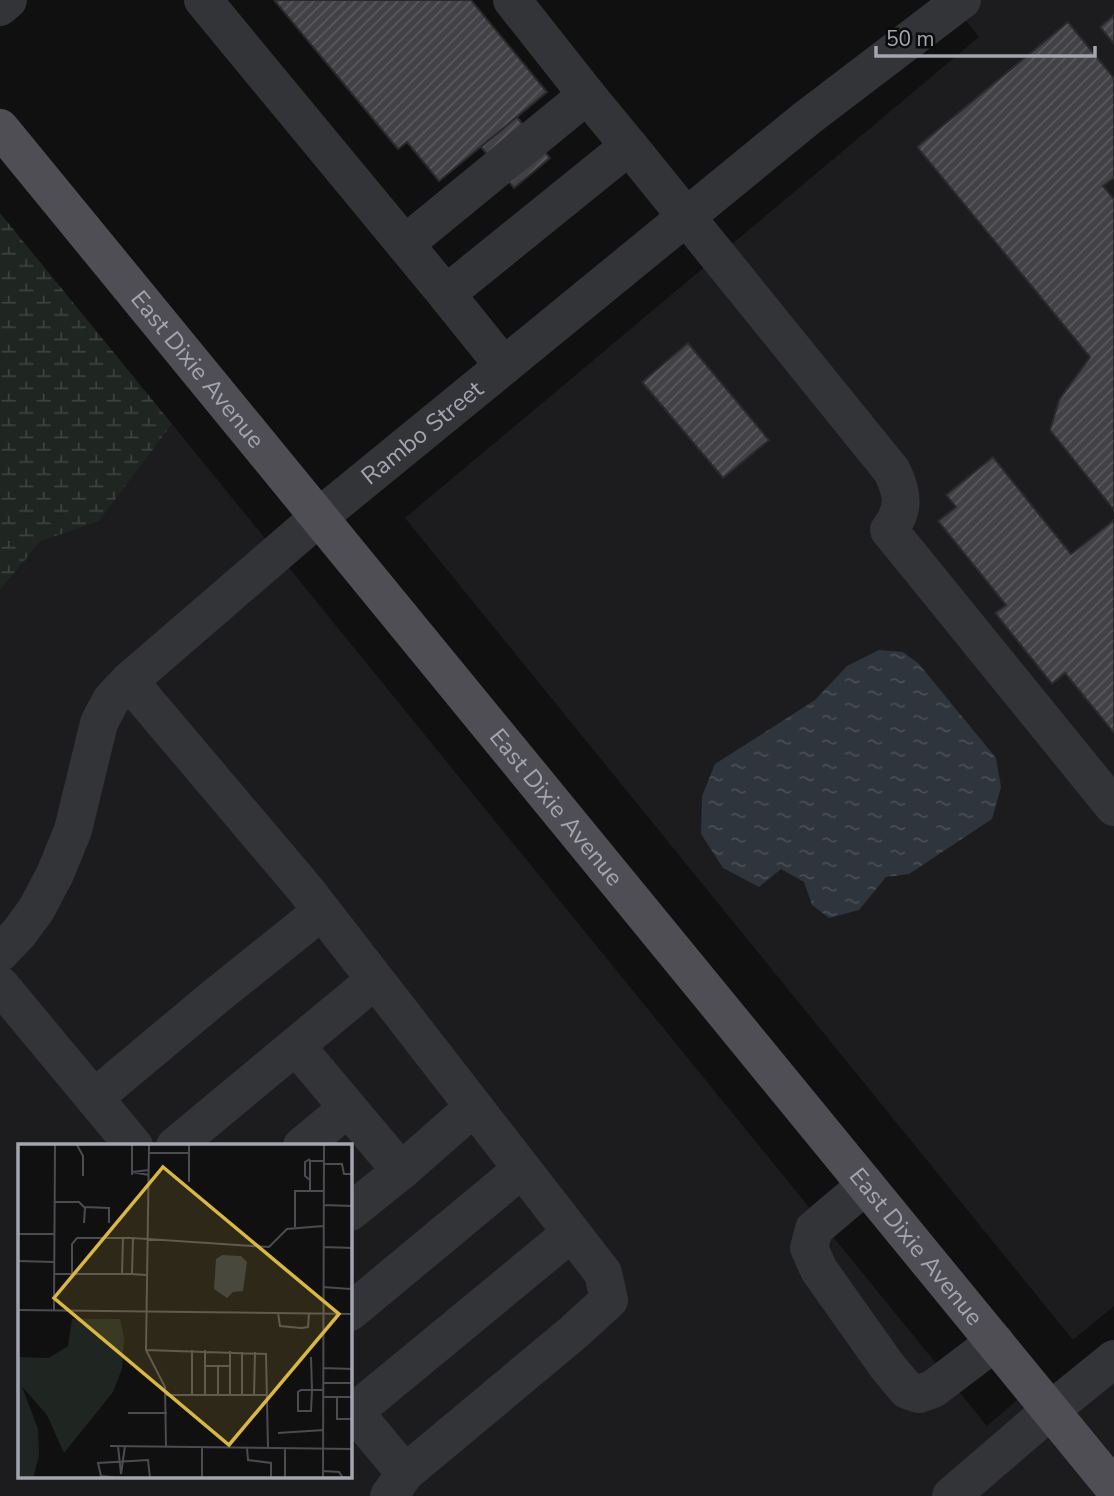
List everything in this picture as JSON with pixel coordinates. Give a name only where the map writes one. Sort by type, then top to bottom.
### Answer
[{"type":"main road","name":"East Dixie Avenue","points":[[0,128],[1114,1488]]},
{"type":"street","points":[[0,7],[8,0]]},
{"type":"street","points":[[203,0],[504,366]]},
{"type":"street","points":[[512,0],[892,471],[901,497],[897,519],[888,530],[1114,807]]},
{"type":"street","name":"Rambo Street","points":[[0,953],[36,911],[55,874],[73,830],[99,723],[111,700],[129,681],[319,517],[807,118],[962,0]]},
{"type":"street","points":[[405,244],[587,95]]},
{"type":"street","points":[[446,294],[629,146]]},
{"type":"street","points":[[129,681],[322,911],[603,1273],[609,1300],[397,1484],[352,1409],[571,1233]]},
{"type":"street","points":[[94,1098],[322,911]]},
{"type":"street","points":[[177,1144],[375,980]]},
{"type":"street","points":[[0,985],[132,1144]]},
{"type":"street","points":[[296,1046],[401,1171]]},
{"type":"street","points":[[352,1210],[474,1107]]},
{"type":"street","points":[[304,1144],[348,1108]]},
{"type":"street","points":[[352,1310],[522,1169]]},
{"type":"street","points":[[866,1185],[814,1229],[809,1248],[819,1269],[887,1366],[907,1390],[919,1394],[933,1389],[995,1342]]},
{"type":"street","points":[[951,1496],[1114,1359]]},
{"type":"shaded area","points":[[949,0],[1114,0],[1114,1306],[1073,1340],[405,518],[979,37]]},
{"type":"shaded area","points":[[172,424],[987,1426],[1019,1398],[1099,1496],[0,1496],[0,590],[41,541],[99,520]]},
{"type":"shaded area","points":[[1114,1378],[1114,1461],[1073,1411]]},
{"type":"green space","points":[[0,213],[172,424],[99,521],[41,541],[0,590]]},
{"type":"water","points":[[879,650],[903,652],[919,664],[996,758],[1001,787],[992,819],[909,874],[886,877],[859,910],[829,918],[812,905],[804,882],[781,869],[759,887],[723,868],[701,834],[702,796],[715,764],[815,700],[847,666]]},
{"type":"building","points":[[274,0],[471,0],[547,92],[439,181],[407,142],[398,149]]},
{"type":"building","points":[[1114,15],[1114,44],[1100,27]]},
{"type":"building","points":[[1068,22],[1114,78],[1114,178],[1103,186],[1114,199],[1114,510],[1050,430],[1059,400],[1090,357],[917,147]]},
{"type":"building","points":[[517,117],[550,158],[514,188],[481,147]]},
{"type":"building","points":[[688,343],[769,440],[723,478],[642,382]]},
{"type":"building","points":[[993,457],[1071,554],[1114,520],[1114,733],[1065,673],[1052,684],[995,613],[1006,605],[938,521],[956,507],[946,495]]}]
